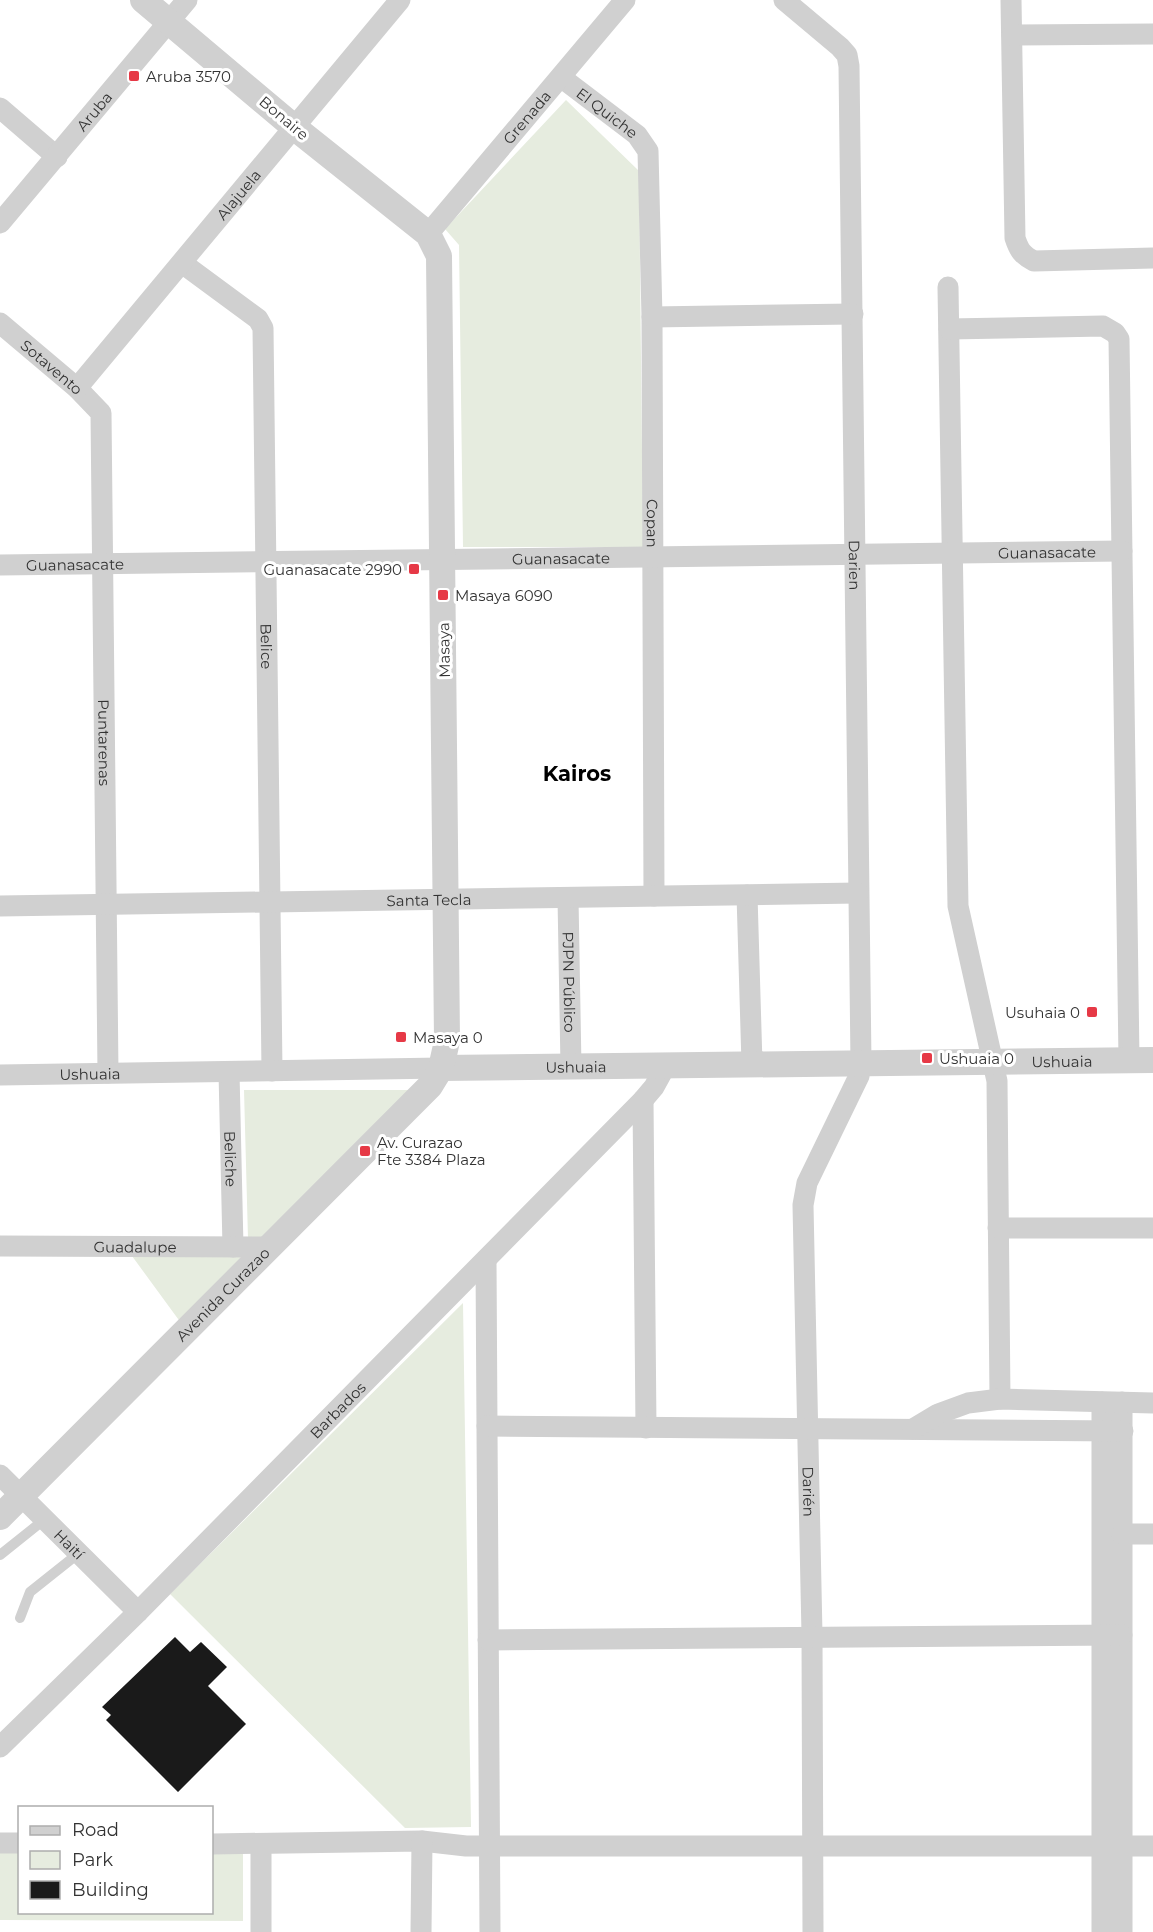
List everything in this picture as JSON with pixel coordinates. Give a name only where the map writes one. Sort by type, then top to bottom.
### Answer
[{"type":"street","name":"Bonaire","points":[[143,0],[295,128],[428,234]]},
{"type":"street","name":"Aruba","points":[[0,224],[188,0]]},
{"type":"street","name":"Alajuela","points":[[77,388],[400,0]]},
{"type":"street","name":"Grenada","points":[[428,234],[562,78],[625,0]]},
{"type":"street","name":"Darien","points":[[784,0],[840,47],[847,55],[849,66],[861,1063]]},
{"type":"street","points":[[1011,0],[1015,238],[1018,249],[1024,256],[1034,261],[1153,258]]},
{"type":"street","points":[[1012,35],[1153,34]]},
{"type":"street","name":"El Quiche","points":[[562,78],[637,135],[648,151]]},
{"type":"street","points":[[0,108],[57,157]]},
{"type":"street","name":"Copan","points":[[648,151],[652,317],[654,896]]},
{"type":"street","name":"Masaya","points":[[428,234],[439,256],[441,270],[447,899],[447,1041],[441,1068]]},
{"type":"street","name":"Belice","points":[[182,263],[258,319],[263,328],[272,1071]]},
{"type":"street","points":[[948,287],[958,906],[994,1063],[1000,1399]]},
{"type":"street","points":[[652,317],[853,314]]},
{"type":"street","name":"Sotavento","points":[[0,323],[77,388],[101,412]]},
{"type":"street","points":[[949,329],[1102,326],[1115,333],[1121,348],[1122,551],[1141,1060]]},
{"type":"street","name":"Puntarenas","points":[[101,412],[108,1073]]},
{"type":"street","name":"Guanasacate","points":[[0,565],[951,555],[1122,551]]},
{"type":"street","name":"Santa Tecla","points":[[0,906],[858,893]]},
{"type":"street","points":[[747,895],[753,1064]]},
{"type":"street","name":"PJPN Público","points":[[568,898],[572,1067]]},
{"type":"street","name":"Ushuaia","points":[[0,1075],[1141,1060]]},
{"type":"street","name":"Darién","points":[[813,1932],[812,1635],[804,1192],[856,1083],[861,1063]]},
{"type":"street","name":"Barbados","points":[[0,1747],[138,1612],[643,1100],[654,1088],[665,1066]]},
{"type":"street","name":"Avenida Curazao","points":[[0,1517],[430,1086],[441,1068]]},
{"type":"street","name":"Beliche","points":[[229,1072],[233,1247]]},
{"type":"street","points":[[643,1100],[646,1428]]},
{"type":"street","points":[[998,1228],[1153,1228]]},
{"type":"street","name":"Guadalupe","points":[[0,1246],[270,1247]]},
{"type":"street","points":[[486,1260],[490,1932]]},
{"type":"street","points":[[912,1430],[938,1414],[968,1403],[1000,1399],[1153,1402]]},
{"type":"street","points":[[1102,1932],[1112,1846],[1112,1402]]},
{"type":"street","points":[[487,1426],[1112,1431]]},
{"type":"street","points":[[1112,1431],[1122,1534],[1112,1635]]},
{"type":"street","name":"Haití","points":[[0,1476],[138,1612]]},
{"type":"street","points":[[1122,1534],[1153,1534]]},
{"type":"street","points":[[489,1640],[812,1635],[1112,1635]]},
{"type":"street","points":[[213,1844],[422,1841],[466,1846],[1153,1846]]},
{"type":"street","points":[[421,1932],[422,1841]]},
{"type":"street","points":[[0,1843],[18,1843]]},
{"type":"street","points":[[261,1844],[261,1932]]},
{"type":"street","points":[[1112,1846],[1122,1932]]},
{"type":"lane","points":[[0,1554],[45,1519]]},
{"type":"lane","points":[[20,1618],[30,1592],[79,1553]]},
{"type":"green space","points":[[566,100],[639,171],[643,547],[463,547],[459,245],[445,229]]},
{"type":"green space","points":[[244,1090],[421,1090],[265,1238],[248,1239]]},
{"type":"green space","points":[[251,1252],[181,1323],[132,1256]]},
{"type":"green space","points":[[463,1303],[471,1827],[405,1828],[170,1594]]},
{"type":"green space","points":[[0,1851],[18,1851],[18,1914],[213,1914],[213,1852],[243,1852],[243,1921],[0,1920]]},
{"type":"building","points":[[175,1637],[190,1652],[201,1642],[227,1667],[208,1686],[246,1724],[178,1792],[106,1720],[111,1715],[102,1707]]},
{"type":"place","name":"Aruba 3570","points":[[134,76]]},
{"type":"place","name":"Guanasacate 2990","points":[[414,569]]},
{"type":"place","name":"Masaya 6090","points":[[443,595]]},
{"type":"place","name":"Usuhaia 0","points":[[1092,1012]]},
{"type":"place","name":"Masaya 0","points":[[401,1037]]},
{"type":"place","name":"Ushuaia 0","points":[[927,1058]]},
{"type":"place","name":"Av. Curazao Fte 3384 Plaza","points":[[365,1151]]},
{"type":"district","name":"Kairos","points":[[577,773]]}]
